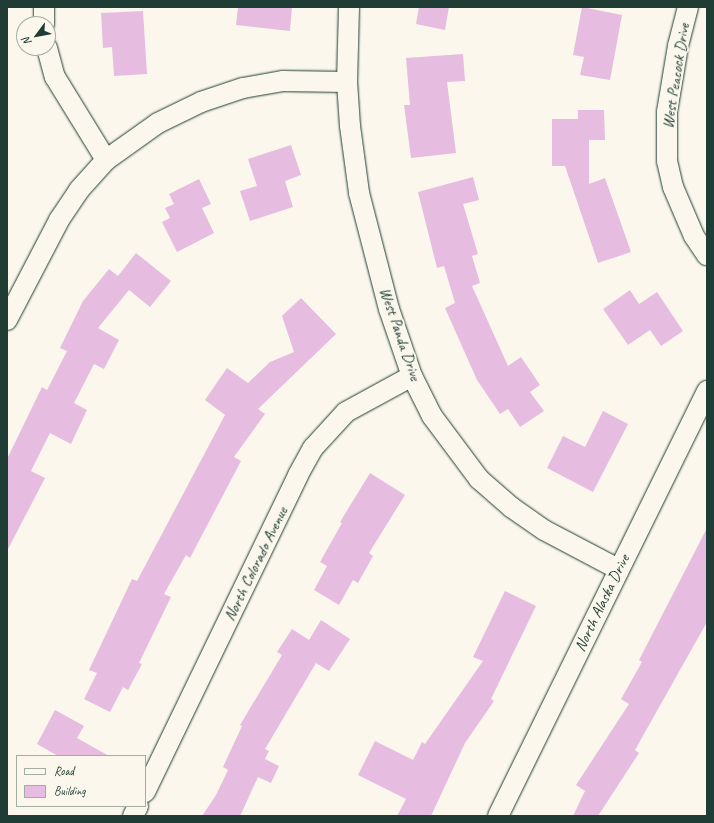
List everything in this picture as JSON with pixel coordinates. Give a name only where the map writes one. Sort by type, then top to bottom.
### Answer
[{"type":"street","name":"West Panda Drive","points":[[349,7],[347,82],[350,126],[359,193],[390,309],[412,376],[432,416],[479,479],[512,507],[544,530],[618,569]]},
{"type":"street","name":"West Peacock Drive","points":[[688,7],[678,46],[667,112],[667,161],[673,187],[694,236],[707,255]]},
{"type":"street","points":[[49,56],[55,77],[106,160]]},
{"type":"street","points":[[7,320],[59,220],[79,190],[106,160],[158,123],[201,102],[243,88],[283,81],[347,82]]},
{"type":"street","name":"North Colorado Avenue","points":[[146,790],[298,475],[313,448],[346,412],[412,376]]},
{"type":"street","name":"North Alaska Drive","points":[[498,816],[707,390]]},
{"type":"street","points":[[133,816],[138,807]]},
{"type":"building","points":[[238,7],[292,7],[290,31],[236,25]]},
{"type":"building","points":[[419,7],[449,7],[445,30],[416,24]]},
{"type":"building","points":[[582,7],[622,15],[610,80],[580,75],[584,57],[573,55]]},
{"type":"building","points":[[143,11],[147,74],[114,76],[112,47],[103,48],[101,13]]},
{"type":"building","points":[[463,54],[465,81],[447,82],[456,153],[411,158],[404,105],[410,105],[406,58]]},
{"type":"building","points":[[578,110],[604,110],[605,140],[589,140],[589,184],[605,178],[631,252],[598,263],[565,166],[552,166],[552,119],[578,119]]},
{"type":"building","points":[[291,145],[301,175],[285,181],[293,207],[250,221],[240,191],[257,186],[248,159]]},
{"type":"building","points":[[473,177],[479,200],[463,204],[478,254],[472,256],[480,283],[472,286],[508,366],[521,357],[540,385],[530,392],[544,411],[520,427],[508,409],[500,414],[477,380],[445,308],[455,303],[444,266],[437,268],[418,192]]},
{"type":"building","points":[[199,179],[211,204],[202,208],[214,233],[177,252],[162,222],[170,218],[165,208],[174,204],[169,194]]},
{"type":"building","points":[[136,253],[171,281],[150,307],[129,290],[98,328],[119,340],[104,369],[94,364],[74,403],[87,410],[71,444],[50,433],[31,471],[45,478],[7,551],[7,459],[42,387],[47,390],[67,351],[60,348],[83,301],[109,269],[118,276]]},
{"type":"building","points":[[630,290],[639,304],[657,292],[683,331],[661,346],[650,330],[628,345],[603,309]]},
{"type":"building","points":[[301,298],[336,334],[258,409],[265,414],[234,457],[241,461],[190,558],[186,555],[164,594],[171,597],[139,663],[142,664],[128,690],[123,687],[110,712],[84,699],[97,673],[89,670],[132,579],[137,581],[225,415],[205,400],[227,368],[248,383],[270,362],[294,352],[282,316]]},
{"type":"building","points":[[603,411],[628,424],[593,492],[547,468],[563,436],[585,447]]},
{"type":"building","points":[[370,473],[405,495],[369,553],[373,556],[358,583],[353,580],[339,605],[314,590],[327,566],[320,562],[342,523],[340,522]]},
{"type":"building","points":[[707,528],[707,622],[635,750],[639,753],[598,816],[573,816],[585,791],[576,785],[629,704],[621,699],[642,662],[639,660]]},
{"type":"building","points":[[505,591],[536,606],[491,699],[494,701],[465,743],[431,816],[397,816],[406,799],[358,775],[375,741],[413,760],[422,742],[425,744],[483,661],[473,657]]},
{"type":"building","points":[[321,620],[350,639],[329,671],[316,663],[265,749],[269,751],[265,759],[279,766],[271,783],[258,777],[240,816],[202,816],[216,795],[228,770],[223,767],[242,726],[240,725],[282,655],[277,652],[292,629],[309,640]]},
{"type":"building","points":[[55,710],[84,726],[77,738],[107,755],[56,755],[37,744]]}]
